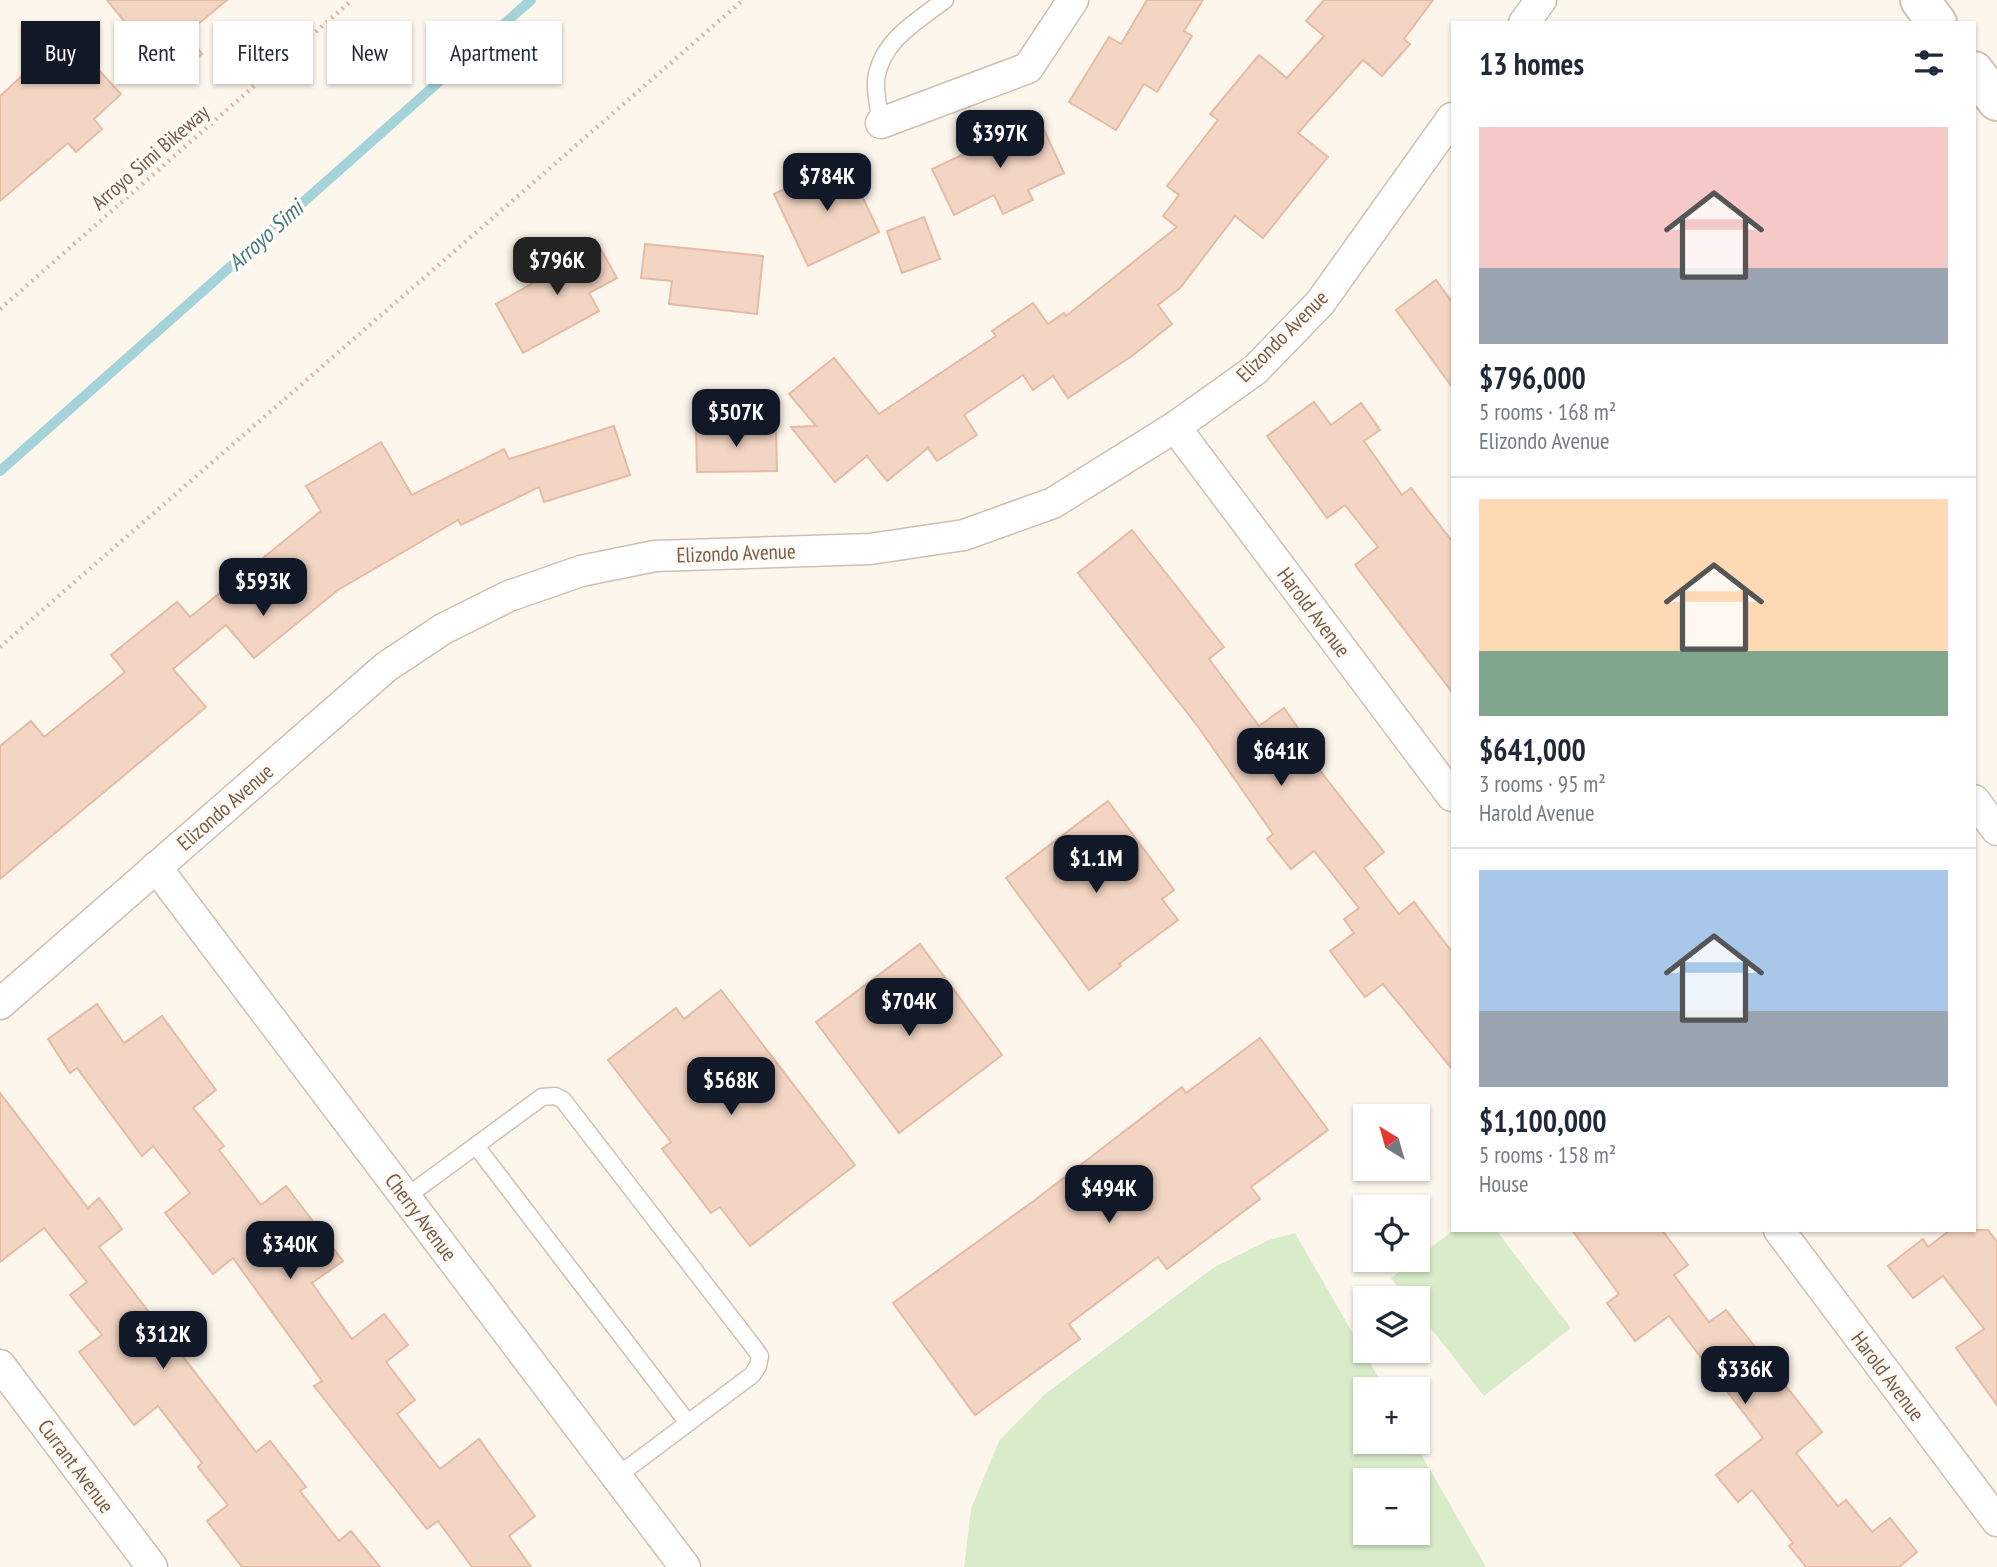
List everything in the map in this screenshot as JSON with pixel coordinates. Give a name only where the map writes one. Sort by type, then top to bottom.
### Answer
[{"type":"main road","points":[[1920,0],[1936,21]]},
{"type":"main road","points":[[1976,74],[1997,100]]},
{"type":"street","points":[[881,123],[1028,68],[1073,0]]},
{"type":"street","points":[[1525,21],[1541,0]]},
{"type":"street","name":"Elizondo Avenue","points":[[0,1004],[386,667],[443,629],[509,596],[581,571],[655,556],[870,549],[964,535],[1053,503],[1175,427],[1255,370],[1320,303],[1451,119]]},
{"type":"street","name":"Harold Avenue","points":[[1175,427],[1451,795]]},
{"type":"street","points":[[1976,803],[1997,830]]},
{"type":"street","name":"Cherry Avenue","points":[[156,867],[685,1567]]},
{"type":"street","name":"Harold Avenue","points":[[1780,1232],[1997,1521]]},
{"type":"street","name":"Currant Avenue","points":[[0,1365],[152,1567]]},
{"type":"lane","points":[[881,123],[876,81],[883,54],[899,35],[945,0]]},
{"type":"lane","points":[[406,1197],[542,1097],[555,1096],[563,1100],[752,1345],[760,1356],[752,1375],[617,1477]]},
{"type":"lane","points":[[476,1146],[688,1423]]},
{"type":"path","name":"Arroyo Simi Bikeway","points":[[0,309],[352,0]]},
{"type":"path","points":[[0,647],[743,0]]},
{"type":"green space","points":[[1451,1232],[1498,1232],[1571,1328],[1484,1396],[1430,1327],[1430,1286],[1397,1286],[1391,1278],[1399,1272],[1430,1272],[1430,1248]]},
{"type":"green space","points":[[1295,1233],[1353,1334],[1353,1363],[1370,1363],[1378,1377],[1353,1377],[1353,1454],[1421,1454],[1429,1468],[1353,1468],[1353,1545],[1430,1545],[1430,1470],[1486,1567],[964,1567],[971,1509],[999,1441],[1045,1394],[1213,1268],[1269,1240]]},
{"type":"building","points":[[107,0],[227,0],[199,23],[199,21],[124,21]]},
{"type":"building","points":[[1147,0],[1203,0],[1184,31],[1192,36],[1157,92],[1144,84],[1116,130],[1069,102],[1109,37],[1121,44]]},
{"type":"building","points":[[1324,0],[1433,0],[1404,39],[1410,44],[1382,76],[1363,60],[1298,133],[1328,157],[1263,238],[1235,216],[1180,288],[1158,305],[1172,324],[1132,356],[1068,398],[1053,376],[1033,390],[1023,375],[964,415],[977,435],[937,461],[928,448],[887,481],[867,456],[835,482],[791,427],[816,426],[789,394],[834,358],[879,414],[996,336],[992,331],[1033,303],[1048,324],[1064,313],[1066,316],[1177,227],[1163,216],[1179,195],[1167,186],[1218,120],[1210,114],[1259,55],[1287,78],[1324,36],[1306,21]]},
{"type":"building","points":[[100,72],[121,94],[94,119],[102,129],[76,152],[68,143],[0,201],[0,96],[21,77],[21,84],[100,84]]},
{"type":"building","points":[[1039,119],[1064,173],[1028,190],[1033,200],[1003,214],[994,195],[954,215],[932,169]]},
{"type":"building","points":[[845,160],[879,232],[808,266],[774,194]]},
{"type":"building","points":[[924,217],[940,259],[902,273],[887,231]]},
{"type":"building","points":[[595,239],[617,278],[589,293],[599,311],[523,353],[496,304],[533,283],[529,276]]},
{"type":"building","points":[[645,244],[763,256],[757,314],[669,304],[672,281],[641,278]]},
{"type":"building","points":[[1436,280],[1451,301],[1451,386],[1396,310]]},
{"type":"building","points":[[1314,402],[1331,425],[1361,403],[1380,430],[1364,441],[1402,495],[1411,488],[1451,540],[1451,691],[1355,565],[1378,547],[1345,505],[1327,518],[1267,436]]},
{"type":"building","points":[[614,426],[630,475],[544,502],[539,487],[461,525],[458,520],[338,590],[254,658],[226,625],[173,669],[206,707],[0,879],[0,746],[31,721],[44,737],[125,672],[111,655],[177,602],[190,617],[321,511],[306,486],[381,442],[412,495],[504,449],[509,459]]},
{"type":"building","points":[[696,427],[776,427],[777,471],[697,472]]},
{"type":"building","points":[[1132,530],[1224,647],[1209,659],[1259,726],[1284,708],[1316,754],[1310,758],[1384,852],[1364,868],[1399,914],[1414,902],[1451,951],[1451,1068],[1383,984],[1365,997],[1330,951],[1354,933],[1344,919],[1359,908],[1314,851],[1291,869],[1267,839],[1273,834],[1199,728],[1078,573]]},
{"type":"building","points":[[1108,801],[1174,890],[1162,899],[1178,920],[1089,990],[1006,878]]},
{"type":"building","points":[[920,944],[1002,1055],[899,1133],[816,1022]]},
{"type":"building","points":[[721,990],[855,1165],[750,1246],[720,1207],[711,1213],[662,1149],[671,1142],[608,1060],[676,1008],[684,1019]]},
{"type":"building","points":[[97,1004],[124,1043],[162,1016],[216,1090],[193,1108],[224,1146],[219,1150],[261,1205],[286,1186],[343,1261],[312,1283],[352,1339],[384,1314],[408,1345],[386,1362],[415,1400],[397,1414],[440,1469],[479,1439],[535,1516],[509,1536],[531,1567],[472,1567],[438,1521],[427,1529],[314,1386],[322,1381],[233,1258],[213,1274],[165,1213],[190,1193],[153,1146],[142,1156],[77,1068],[70,1073],[48,1039]]},
{"type":"building","points":[[1260,1038],[1328,1130],[1251,1187],[1260,1199],[1167,1269],[1158,1257],[1069,1324],[1080,1339],[975,1415],[893,1303],[1035,1200],[1182,1087],[1186,1093]]},
{"type":"building","points":[[0,1093],[88,1208],[99,1198],[122,1229],[99,1247],[256,1452],[270,1441],[306,1487],[300,1491],[339,1541],[351,1531],[380,1567],[242,1567],[207,1521],[228,1505],[198,1467],[202,1463],[158,1406],[134,1425],[79,1352],[102,1335],[70,1295],[87,1282],[44,1228],[0,1262]]},
{"type":"building","points":[[1988,1230],[1997,1242],[1997,1405],[1956,1348],[1984,1329],[1943,1276],[1913,1298],[1888,1266],[1923,1239],[1928,1247],[1947,1232]]},
{"type":"building","points":[[1573,1232],[1663,1232],[1688,1265],[1674,1275],[1709,1322],[1726,1310],[1822,1432],[1796,1453],[1838,1506],[1846,1500],[1872,1532],[1890,1518],[1917,1552],[1899,1567],[1806,1567],[1789,1546],[1793,1543],[1752,1490],[1738,1502],[1716,1475],[1763,1438],[1669,1316],[1635,1341],[1607,1303],[1619,1294]]},
{"type":"waterway","name":"Arroyo Simi","points":[[0,471],[531,0]]}]
